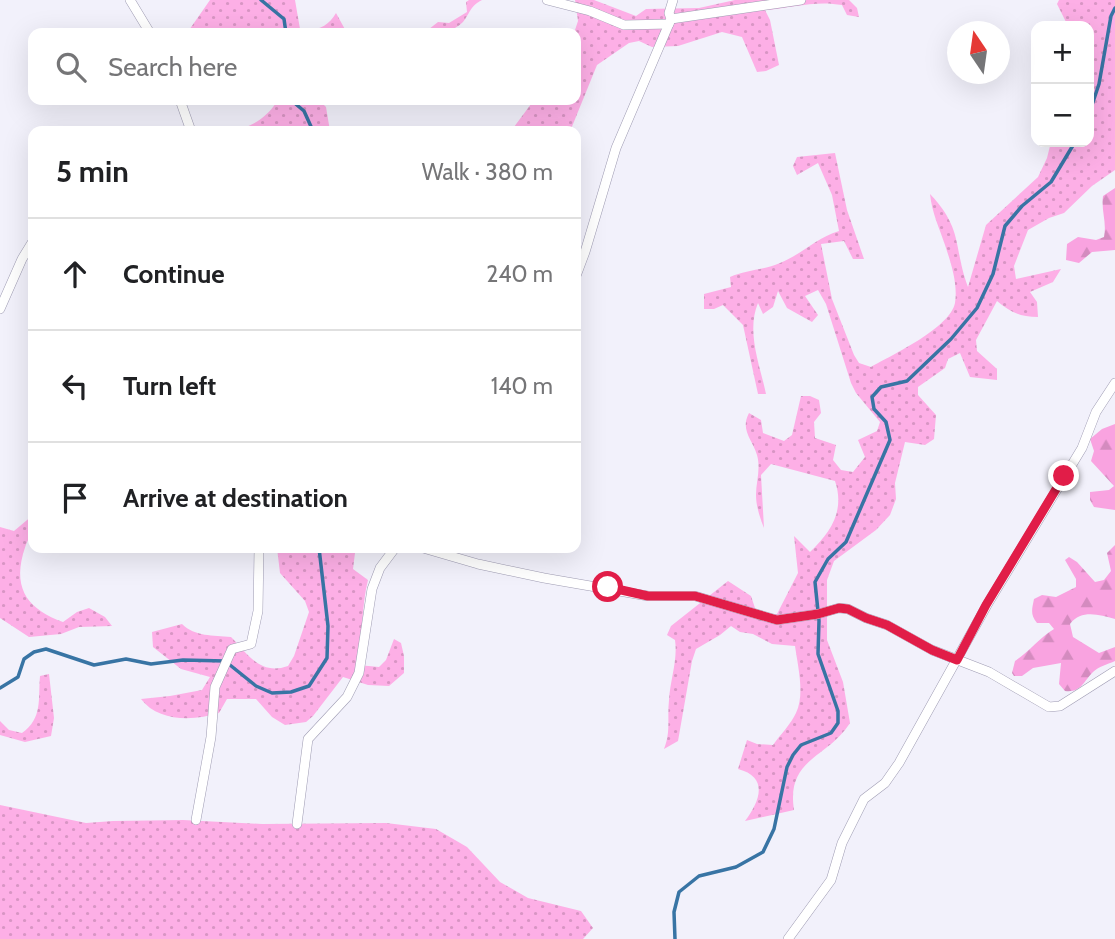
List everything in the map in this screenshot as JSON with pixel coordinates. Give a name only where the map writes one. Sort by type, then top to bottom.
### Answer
[{"type":"street","points":[[130,0],[147,28]]},
{"type":"street","points":[[547,0],[624,25],[670,22],[801,0]]},
{"type":"street","points":[[581,260],[616,148],[670,22],[669,13],[673,0]]},
{"type":"street","points":[[182,105],[189,126]]},
{"type":"street","points":[[0,309],[28,249]]},
{"type":"street","points":[[788,939],[831,880],[842,843],[864,799],[885,783],[900,763],[986,605],[1082,448],[1096,412],[1115,383]]},
{"type":"street","points":[[196,820],[211,737],[215,687],[232,649],[251,644],[258,611],[259,553]]},
{"type":"street","points":[[296,824],[308,738],[347,697],[359,673],[372,589],[380,568],[391,553]]},
{"type":"street","points":[[441,553],[544,578],[648,596],[695,596],[777,620],[839,608],[848,609],[887,625],[932,650],[989,672],[1049,707],[1060,706],[1115,671]]},
{"type":"shaded area","points":[[210,0],[295,0],[300,28],[190,28]]},
{"type":"shaded area","points":[[482,0],[472,7],[466,18],[455,28],[430,28],[438,22],[449,23],[467,12],[466,2]]},
{"type":"shaded area","points":[[575,0],[594,0],[636,16],[646,9],[699,8],[735,0],[849,0],[857,8],[859,17],[847,15],[842,5],[832,4],[765,10],[770,20],[779,65],[766,71],[757,72],[742,37],[722,32],[678,46],[652,47],[639,41],[629,43],[597,65],[581,104],[581,28],[576,28],[578,21]]},
{"type":"shaded area","points":[[1059,0],[1115,0],[1115,170],[1092,186],[1064,213],[1028,230],[1014,266],[1016,279],[1061,269],[1053,282],[1030,292],[1037,302],[1038,317],[1016,313],[997,301],[976,340],[977,351],[997,369],[997,380],[970,377],[960,353],[948,359],[945,368],[918,387],[918,395],[936,415],[934,439],[925,445],[905,442],[895,483],[896,499],[890,515],[876,530],[834,561],[827,580],[827,640],[843,682],[850,723],[841,735],[802,769],[793,793],[794,810],[745,821],[755,806],[759,790],[754,778],[738,769],[747,740],[773,745],[796,713],[800,689],[795,646],[772,644],[731,626],[696,649],[678,741],[664,749],[675,655],[675,640],[667,635],[671,626],[728,581],[751,596],[758,617],[777,614],[798,573],[794,536],[810,552],[830,529],[834,520],[838,502],[835,481],[771,464],[761,475],[764,528],[756,499],[758,460],[746,430],[749,413],[761,420],[763,433],[784,441],[792,435],[801,396],[819,400],[821,413],[814,422],[815,438],[836,445],[833,460],[841,470],[853,472],[865,457],[858,440],[877,431],[880,422],[851,383],[826,304],[818,290],[805,296],[818,315],[812,322],[787,308],[778,291],[773,307],[763,314],[758,303],[753,325],[754,337],[766,394],[758,394],[743,325],[723,305],[704,309],[704,294],[731,287],[730,277],[780,263],[839,231],[832,195],[818,163],[797,175],[793,166],[797,157],[835,153],[847,210],[864,259],[853,259],[844,241],[821,244],[832,299],[859,363],[871,367],[943,322],[955,303],[955,281],[930,194],[953,229],[968,287],[986,225],[1038,177],[1050,147],[1094,147],[1094,21],[1066,21],[1057,4]]},
{"type":"shaded area","points":[[336,13],[344,28],[318,28],[329,22]]},
{"type":"shaded area","points":[[275,105],[324,105],[329,126],[249,126]]},
{"type":"shaded area","points":[[530,105],[581,105],[572,126],[515,126]]},
{"type":"shaded area","points":[[28,519],[28,540],[20,567],[20,579],[33,605],[41,612],[63,622],[77,612],[89,608],[105,617],[112,626],[79,627],[61,634],[29,637],[0,618],[0,527],[14,531]]},
{"type":"shaded area","points":[[278,553],[355,553],[353,569],[368,580],[358,665],[379,667],[386,660],[394,639],[401,643],[404,673],[389,686],[368,685],[343,677],[306,722],[285,725],[272,717],[256,699],[227,699],[219,713],[188,718],[167,716],[148,707],[141,699],[202,690],[210,677],[181,669],[153,647],[152,632],[182,624],[198,633],[231,637],[262,666],[288,666],[309,612],[305,601],[280,573]]},
{"type":"shaded area","points":[[49,674],[54,718],[51,736],[25,742],[0,735],[0,721],[9,730],[22,733],[29,727],[38,708],[40,676]]},
{"type":"shaded area","points":[[0,805],[86,823],[183,820],[262,824],[386,823],[436,829],[467,847],[500,882],[528,898],[581,911],[593,928],[583,939],[0,939]]},
{"type":"green space","points":[[1115,188],[1115,250],[1092,252],[1079,263],[1066,260],[1067,244],[1078,237],[1096,240],[1104,237],[1103,196]]},
{"type":"green space","points":[[1115,424],[1115,510],[1094,507],[1090,500],[1090,492],[1109,490],[1114,486],[1091,461],[1094,451],[1090,439],[1102,429]]},
{"type":"green space","points":[[1115,545],[1115,619],[1085,615],[1070,624],[1073,637],[1099,653],[1115,647],[1115,661],[1095,670],[1081,686],[1070,691],[1065,691],[1059,684],[1061,663],[1033,668],[1022,676],[1014,676],[1012,673],[1015,661],[1054,629],[1049,623],[1037,623],[1033,617],[1034,599],[1042,595],[1056,597],[1076,587],[1076,579],[1065,560],[1069,557],[1095,582],[1104,580],[1111,571],[1107,553]]},
{"type":"waterway","points":[[261,0],[284,19],[285,28]]},
{"type":"waterway","points":[[1094,99],[1115,8]]},
{"type":"waterway","points":[[297,105],[304,111],[311,126]]},
{"type":"waterway","points":[[675,939],[674,912],[679,892],[699,876],[736,867],[763,852],[774,829],[787,767],[793,755],[801,745],[831,733],[838,723],[838,711],[818,654],[819,621],[815,582],[828,559],[846,542],[890,440],[886,422],[874,409],[872,397],[881,387],[907,381],[951,339],[977,308],[993,274],[1005,226],[1022,206],[1051,182],[1072,147]]},
{"type":"waterway","points":[[0,688],[18,677],[24,659],[34,652],[46,649],[94,665],[126,659],[151,664],[183,660],[225,661],[256,686],[272,693],[291,692],[309,686],[327,658],[328,626],[320,553]]},
{"type":"route","points":[[608,587],[648,596],[695,596],[777,620],[839,608],[848,609],[957,660],[986,605],[1064,476]]}]
